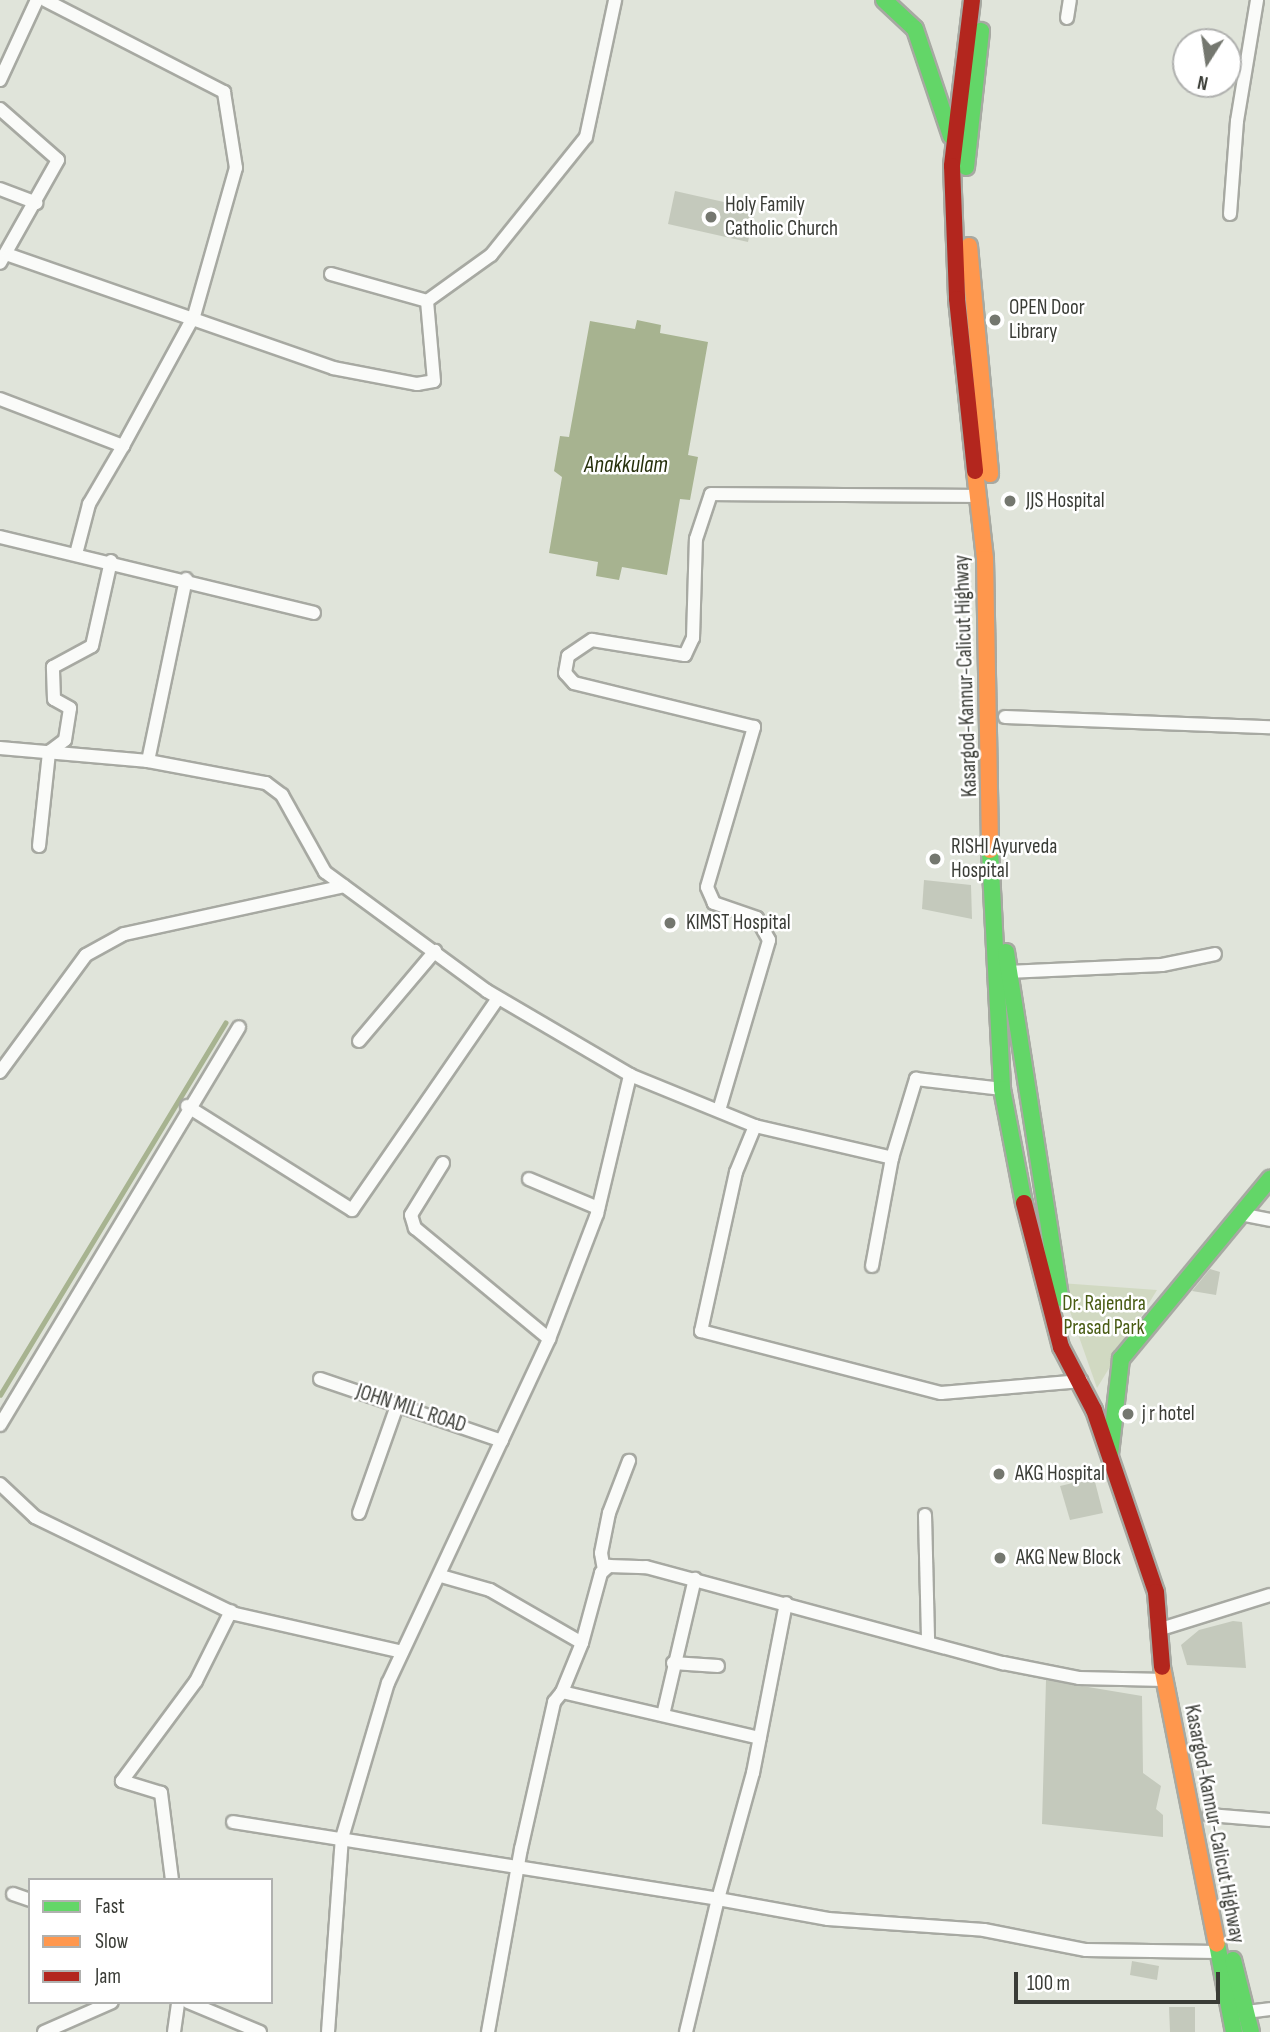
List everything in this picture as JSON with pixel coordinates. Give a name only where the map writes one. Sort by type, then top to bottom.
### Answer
[{"type":"main road","points":[[884,0],[915,29],[951,136]]},
{"type":"main road","name":"Kasargod-Kannur-Calicut Highway","points":[[972,0],[951,136],[957,299],[988,625],[992,975],[1002,1089],[1018,1156],[1034,1257],[1067,1348]]},
{"type":"main road","name":"Kasargod-Kannur-Calicut Highway","points":[[988,0],[966,146],[1005,716],[1006,972],[1067,1348]]},
{"type":"main road","points":[[1018,1156],[1035,1153]]},
{"type":"main road","points":[[1110,1458],[1121,1359],[1270,1179]]},
{"type":"main road","points":[[1067,1348],[1081,1378],[1156,1592],[1166,1668]]},
{"type":"main road","name":"Kasargod-Kannur-Calicut Highway","points":[[1166,1668],[1209,1815],[1251,2032]]},
{"type":"main road","name":"Kasargod-Kannur-Calicut Highway","points":[[1166,1668],[1234,2032]]},
{"type":"street","points":[[0,80],[37,0]]},
{"type":"street","points":[[45,0],[224,92],[236,168],[194,316],[89,504],[76,554]]},
{"type":"street","points":[[427,301],[491,255],[586,137],[615,0]]},
{"type":"street","points":[[1067,18],[1070,0]]},
{"type":"street","points":[[1230,214],[1237,121],[1257,0]]},
{"type":"street","points":[[0,109],[58,160],[5,259],[194,316],[333,368],[417,384],[434,381],[427,301]]},
{"type":"street","points":[[0,189],[36,203]]},
{"type":"street","points":[[331,274],[427,301]]},
{"type":"street","points":[[0,399],[123,446]]},
{"type":"street","points":[[720,1107],[769,940],[757,918],[714,903],[707,887],[754,727],[575,682],[565,673],[568,656],[592,640],[685,655],[693,638],[696,539],[711,494],[977,496]]},
{"type":"street","points":[[0,537],[186,579],[314,613]]},
{"type":"street","points":[[39,846],[48,752],[65,740],[70,708],[54,699],[53,667],[92,646],[111,561]]},
{"type":"street","points":[[148,761],[186,579]]},
{"type":"street","points":[[1005,716],[1270,727]]},
{"type":"street","points":[[0,748],[148,761],[266,783],[282,795],[325,872],[498,998],[631,1074],[720,1107],[755,1126],[892,1158]]},
{"type":"street","points":[[0,1072],[86,955],[124,934],[344,886]]},
{"type":"street","points":[[359,1041],[435,951]]},
{"type":"street","points":[[1006,972],[1163,965],[1214,954]]},
{"type":"street","points":[[187,1106],[352,1210],[498,998]]},
{"type":"street","points":[[0,1425],[187,1106],[239,1027]]},
{"type":"street","points":[[328,2032],[342,1838],[402,1652],[441,1576],[549,1339],[598,1208],[631,1074]]},
{"type":"street","points":[[872,1266],[892,1158],[916,1079],[1002,1089]]},
{"type":"street","points":[[755,1126],[736,1172],[701,1331],[941,1393],[1081,1378]]},
{"type":"street","points":[[443,1163],[411,1215],[415,1228],[549,1339]]},
{"type":"street","points":[[529,1179],[598,1208]]},
{"type":"street","points":[[1240,1214],[1270,1220]]},
{"type":"street","name":"JOHN MILL ROAD","points":[[320,1380],[398,1403],[502,1441]]},
{"type":"street","points":[[359,1513],[398,1403]]},
{"type":"street","points":[[488,2032],[518,1867],[554,1702],[562,1692],[582,1643],[604,1570],[601,1552],[609,1513],[629,1461]]},
{"type":"street","points":[[0,1485],[35,1517],[231,1611],[402,1652]]},
{"type":"street","points":[[925,1515],[928,1640]]},
{"type":"street","points":[[604,1570],[646,1567],[1079,1678],[1166,1668]]},
{"type":"street","points":[[441,1576],[490,1590],[582,1643]]},
{"type":"street","points":[[663,1715],[673,1663],[695,1579]]},
{"type":"street","points":[[1161,1635],[1270,1595]]},
{"type":"street","points":[[686,2032],[760,1738],[786,1603]]},
{"type":"street","points":[[172,1878],[162,1793],[122,1781],[196,1681],[231,1611]]},
{"type":"street","points":[[673,1663],[718,1665]]},
{"type":"street","points":[[562,1692],[760,1738]]},
{"type":"street","points":[[1209,1815],[1270,1820]]},
{"type":"street","points":[[233,1822],[828,1919],[984,1930],[1086,1950],[1217,1952]]},
{"type":"street","points":[[13,1895],[28,1899]]},
{"type":"street","points":[[49,2031],[108,2004]]},
{"type":"street","points":[[174,2032],[178,2004]]},
{"type":"street","points":[[193,2004],[260,2032]]},
{"type":"street","points":[[1246,2012],[1270,2009]]},
{"type":"green space","name":"Dr. Rajendra Prasad Park","points":[[1060,1283],[1157,1290],[1097,1388]]},
{"type":"water","name":"Anakkulam","points":[[637,320],[661,325],[660,333],[708,342],[688,455],[698,457],[690,500],[680,499],[667,575],[622,567],[619,580],[596,576],[598,562],[549,553],[562,477],[554,471],[560,436],[569,437],[590,321],[635,329]]},
{"type":"building","name":"Holy Family Catholic Church","points":[[675,191],[755,209],[748,242],[668,224]]},
{"type":"building","points":[[924,880],[971,885],[972,919],[922,909]]},
{"type":"building","points":[[1210,1269],[1220,1272],[1216,1295],[1192,1291]]},
{"type":"building","points":[[1094,1478],[1103,1513],[1070,1520],[1060,1486]]},
{"type":"building","points":[[1233,1621],[1242,1622],[1246,1668],[1187,1665],[1181,1645],[1199,1630]]},
{"type":"building","points":[[1046,1680],[1142,1696],[1143,1773],[1161,1786],[1156,1809],[1163,1815],[1163,1837],[1042,1824]]},
{"type":"building","points":[[1132,1961],[1159,1966],[1157,1980],[1130,1975]]},
{"type":"building","points":[[1169,2007],[1195,2007],[1195,2032],[1170,2032]]},
{"type":"waterway","points":[[0,1395],[225,1023]]},
{"type":"traffic: fast","points":[[884,0],[915,29],[951,136]]},
{"type":"traffic: fast","points":[[966,167],[981,31]]},
{"type":"traffic: fast","points":[[990,850],[1002,1089],[1024,1203]]},
{"type":"traffic: fast","points":[[1006,952],[1060,1298]]},
{"type":"traffic: fast","points":[[1110,1454],[1121,1359],[1270,1179]]},
{"type":"traffic: fast","points":[[1217,1944],[1234,2032]]},
{"type":"traffic: fast","points":[[1233,1960],[1251,2032]]},
{"type":"traffic: slow","points":[[969,246],[990,474]]},
{"type":"traffic: slow","points":[[975,471],[985,559],[990,850]]},
{"type":"traffic: slow","points":[[1162,1667],[1217,1944]]},
{"type":"traffic: jam","points":[[972,0],[952,166],[957,299],[975,471]]},
{"type":"traffic: jam","points":[[1024,1203],[1061,1347],[1094,1410],[1156,1592],[1162,1667]]},
{"type":"place","name":"Holy Family Catholic Church","points":[[711,217]]},
{"type":"place","name":"OPEN Door Library","points":[[995,320]]},
{"type":"place","name":"JJS Hospital","points":[[1010,501]]},
{"type":"place","name":"RISHI Ayurveda Hospital","points":[[935,859]]},
{"type":"place","name":"KIMST Hospital","points":[[670,923]]},
{"type":"place","name":"j r hotel","points":[[1128,1414]]},
{"type":"place","name":"AKG Hospital","points":[[999,1474]]},
{"type":"place","name":"AKG New Block","points":[[1000,1558]]}]
